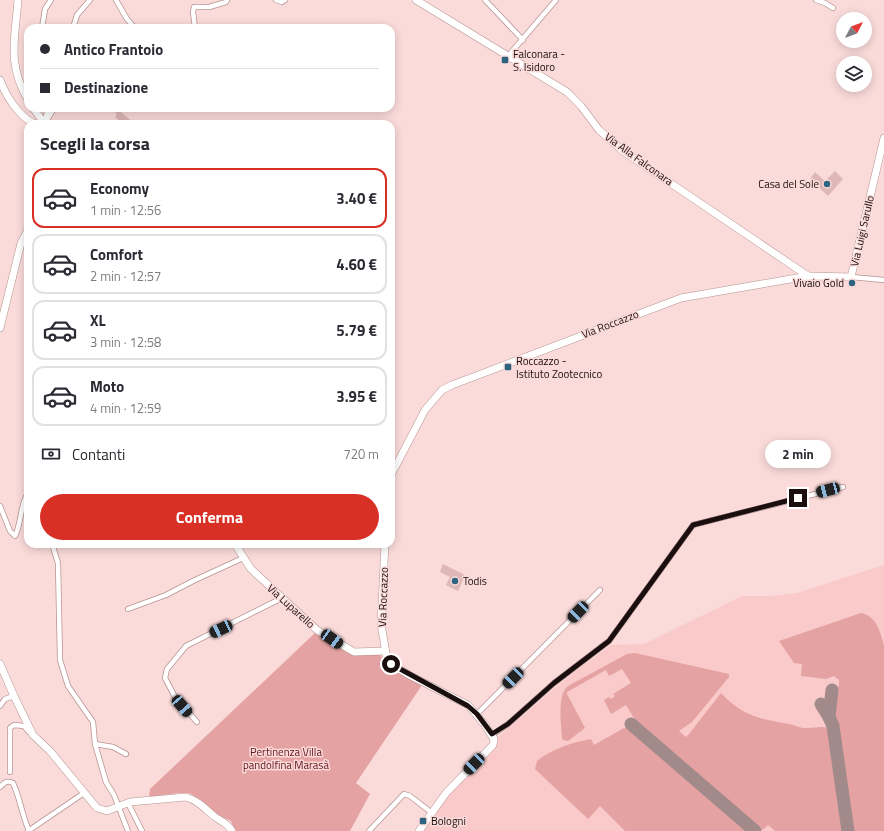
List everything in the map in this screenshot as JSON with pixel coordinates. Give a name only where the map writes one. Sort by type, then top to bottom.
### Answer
[{"type":"street","points":[[18,0],[14,61],[16,73],[24,93]]},
{"type":"street","points":[[43,24],[45,9],[51,0]]},
{"type":"street","points":[[74,24],[77,16],[90,0]]},
{"type":"street","points":[[116,0],[131,24]]},
{"type":"street","points":[[194,24],[192,12],[194,7],[209,7],[226,2],[226,0]]},
{"type":"street","points":[[276,0],[282,2],[285,0]]},
{"type":"street","name":"Via Alla Falconara","points":[[416,0],[567,92],[581,106],[599,130],[623,151],[808,276]]},
{"type":"street","points":[[485,0],[523,40]]},
{"type":"street","points":[[508,56],[556,0]]},
{"type":"street","points":[[816,0],[833,8]]},
{"type":"street","points":[[0,80],[13,105],[29,120]]},
{"type":"street","name":"Via Luigi Sarullo","points":[[851,277],[884,138]]},
{"type":"street","points":[[0,328],[21,243],[24,237]]},
{"type":"street","name":"Via Roccazzo","points":[[395,468],[425,410],[442,390],[681,298],[808,276],[851,277],[884,280]]},
{"type":"street","points":[[492,734],[508,724],[554,683],[609,641],[693,525],[843,487]]},
{"type":"street","points":[[0,506],[10,530],[15,536],[21,520],[24,504]]},
{"type":"street","points":[[53,548],[58,563],[60,660],[68,686],[93,722],[95,744],[106,782],[114,795],[128,831]]},
{"type":"street","name":"Via Luparello","points":[[237,548],[251,569],[318,630],[354,652],[385,650]]},
{"type":"street","name":"Via Roccazzo","points":[[385,548],[381,624],[385,650]]},
{"type":"street","points":[[128,609],[166,595],[243,558]]},
{"type":"street","points":[[477,714],[600,590]]},
{"type":"street","points":[[197,722],[175,697],[165,678],[167,669],[186,646],[282,598]]},
{"type":"street","points":[[385,650],[387,659],[391,664],[468,706],[477,714],[494,739],[493,745],[446,793],[420,831]]},
{"type":"street","points":[[0,664],[33,734]]},
{"type":"street","points":[[0,706],[5,700],[14,696]]},
{"type":"street","points":[[10,772],[10,728],[14,724],[24,726],[50,751],[97,808],[107,811],[128,803],[142,800],[179,797],[192,799],[218,819],[228,824],[232,831]]},
{"type":"street","points":[[95,744],[113,747],[126,754]]},
{"type":"street","points":[[0,787],[5,782],[9,781],[13,783],[17,791],[23,817],[29,831],[84,794]]},
{"type":"street","points":[[369,831],[404,794],[410,796],[432,813]]},
{"type":"street","points":[[128,803],[142,831]]},
{"type":"shaded area","points":[[884,565],[884,831],[422,831],[442,802],[497,738],[569,676],[611,645],[644,644],[742,596],[772,596],[797,593]]},
{"type":"green space","points":[[861,613],[871,617],[877,625],[884,645],[884,831],[853,831],[833,711],[836,689],[839,685],[839,680],[834,676],[826,679],[801,676],[802,664],[794,663],[779,641]]},
{"type":"green space","name":"Pertinenza Villa pandolfina Marasà","points":[[316,632],[342,648],[378,653],[382,656],[386,665],[390,668],[422,685],[356,783],[370,794],[350,831],[235,831],[231,821],[218,815],[198,798],[189,793],[149,797],[150,789]]},
{"type":"green space","points":[[635,653],[729,674],[729,677],[692,722],[679,731],[686,737],[721,693],[744,712],[760,718],[803,728],[829,728],[845,831],[775,831],[768,825],[764,829],[760,830],[638,725],[626,705],[611,714],[604,700],[609,697],[611,699],[615,696],[613,694],[631,683],[622,669],[609,676],[606,670],[567,692],[585,728],[568,741],[563,740],[560,710],[562,696],[568,686],[627,654]]},
{"type":"green space","points":[[624,728],[630,729],[750,831],[625,831],[600,806],[588,819],[535,769],[537,761],[556,749],[569,744],[591,739],[594,745]]},
{"type":"building","points":[[115,112],[121,112],[130,120],[118,120],[115,117],[117,114]]},
{"type":"building","name":"Casa del Sole","points":[[835,171],[843,179],[828,196],[810,179],[815,172],[825,181]]},
{"type":"building","name":"Todis","points":[[443,564],[465,575],[458,591],[446,585],[450,577],[440,572]]},
{"type":"taxiway","points":[[829,717],[832,690]]},
{"type":"taxiway","points":[[821,704],[833,726],[848,831]]},
{"type":"taxiway","points":[[631,724],[755,831]]},
{"type":"place","name":"Falconara - S. Isidoro","points":[[505,60]]},
{"type":"place","name":"Casa del Sole","points":[[827,184]]},
{"type":"place","name":"Vivaio Gold","points":[[852,283]]},
{"type":"place","name":"Roccazzo - Istituto Zootecnico","points":[[508,367]]},
{"type":"place","name":"Todis","points":[[455,581]]},
{"type":"place","name":"Bologni","points":[[423,821]]},
{"type":"route","points":[[391,664],[468,706],[477,714],[492,734],[508,724],[554,683],[609,641],[693,525],[798,498]]}]
